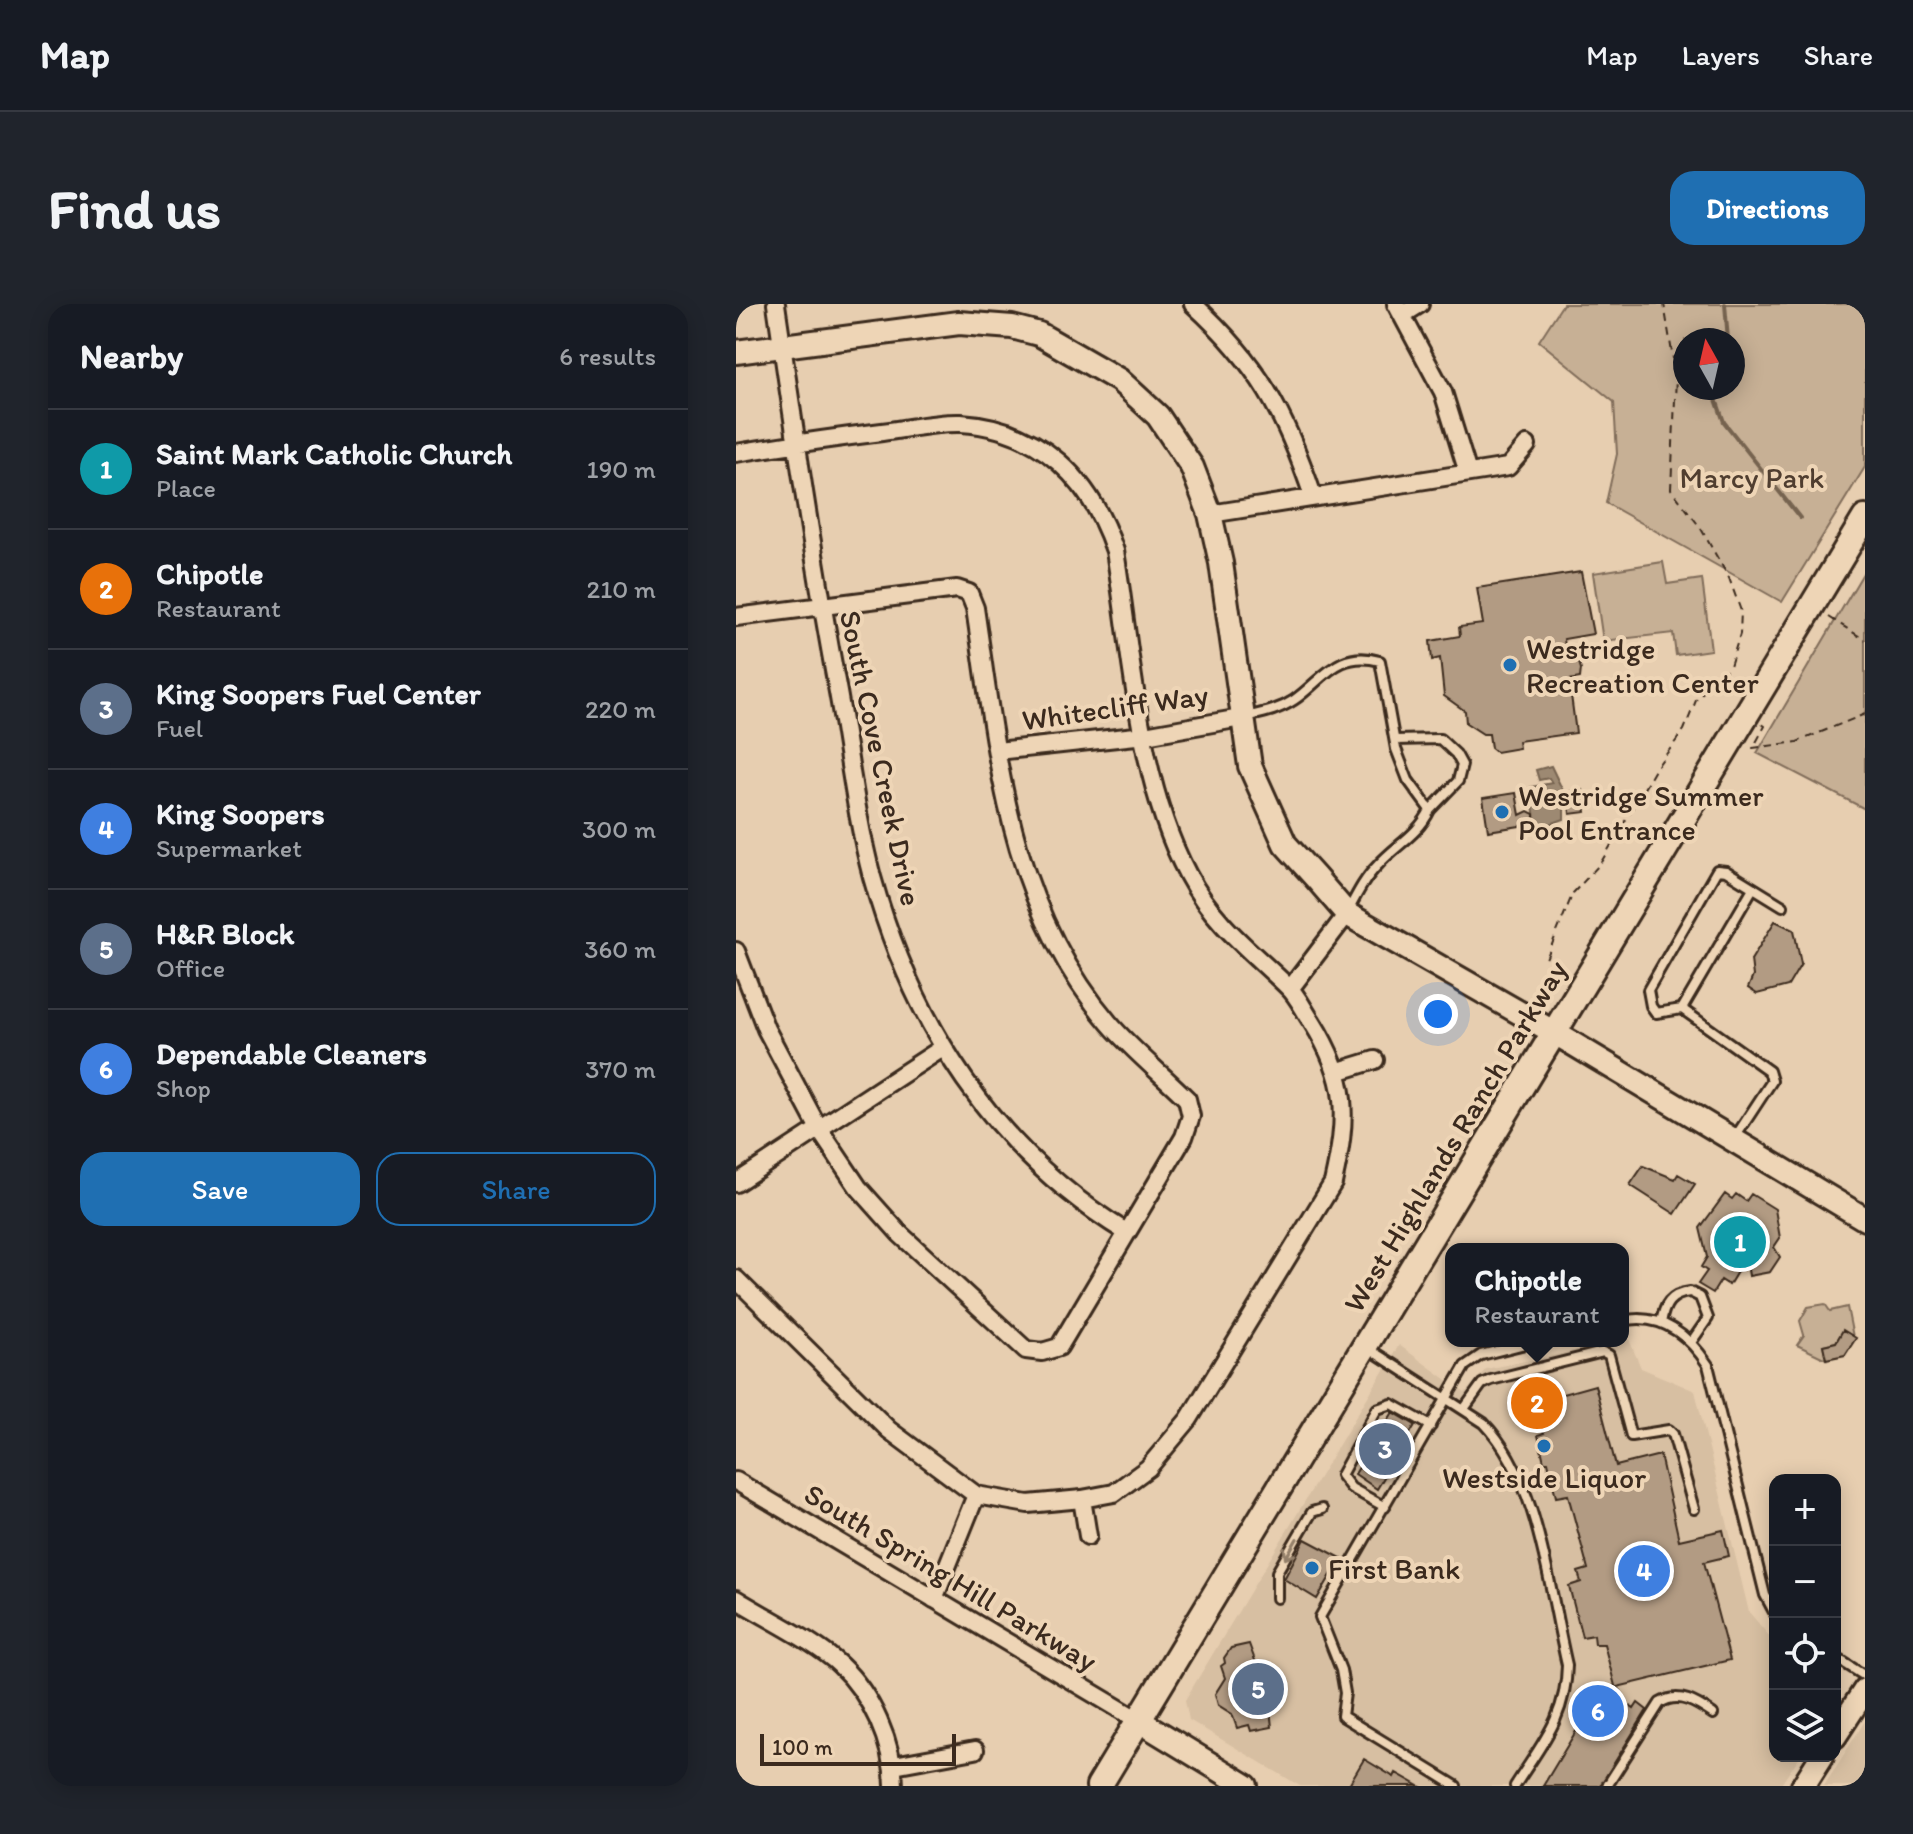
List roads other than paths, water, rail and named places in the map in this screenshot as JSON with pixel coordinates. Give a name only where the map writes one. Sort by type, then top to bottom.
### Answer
[{"type":"main road","name":"West Highlands Ranch Parkway","points":[[1099,1786],[1865,518]]},
{"type":"street","name":"South Cove Creek Drive","points":[[776,304],[822,606],[871,873],[888,927],[941,1049],[1021,1151],[1089,1209],[1126,1232]]},
{"type":"street","points":[[1193,304],[1256,370],[1291,432],[1313,496]]},
{"type":"street","points":[[1420,304],[1400,309],[1443,392],[1468,473]]},
{"type":"street","points":[[736,352],[959,323],[1012,327],[1039,334],[1119,380],[1158,416],[1192,467],[1210,514],[1221,563],[1250,766],[1285,844],[1347,914],[1555,1033],[1865,1219]]},
{"type":"street","points":[[736,453],[958,423],[999,428],[1035,443],[1066,465],[1104,519],[1115,551],[1153,781],[1188,874],[1217,919],[1258,963],[1290,989],[1339,1071],[1343,1140],[1333,1183],[1189,1419],[1148,1468],[1114,1493],[1028,1504],[976,1495],[889,1430],[737,1284]]},
{"type":"street","points":[[1210,514],[1508,467],[1527,445]]},
{"type":"street","points":[[736,617],[957,589],[969,593],[975,608],[1014,843],[1054,940],[1109,1022],[1187,1099],[1191,1116],[1184,1137],[1059,1347],[1042,1352],[1026,1350],[900,1234],[858,1187],[819,1129],[766,1029],[736,951]]},
{"type":"street","name":"Whitecliff Way","points":[[997,751],[1145,735],[1241,718]]},
{"type":"street","points":[[1290,989],[1347,914]]},
{"type":"street","points":[[736,1183],[941,1049]]},
{"type":"street","points":[[1339,1071],[1375,1060]]},
{"type":"street","name":"South Spring Hill Parkway","points":[[736,1481],[1138,1720]]},
{"type":"street","points":[[934,1599],[976,1495]]},
{"type":"street","points":[[1082,1499],[1088,1536]]},
{"type":"street","points":[[736,1599],[840,1665],[875,1711],[894,1765],[894,1786]]},
{"type":"street","points":[[1841,1727],[1865,1690]]},
{"type":"street","points":[[1138,1720],[1246,1786]]},
{"type":"street","points":[[894,1765],[975,1750]]},
{"type":"street","points":[[1807,1784],[1819,1762]]},
{"type":"lane","points":[[1241,718],[1280,708],[1338,664],[1366,657],[1380,661],[1395,740],[1408,780],[1430,810]]},
{"type":"lane","points":[[1347,914],[1364,881],[1379,863],[1422,826],[1430,810],[1458,781],[1462,765],[1456,754],[1440,739],[1395,740]]},
{"type":"lane","points":[[1733,1140],[1772,1076],[1682,1009],[1656,1013],[1651,1006],[1648,990],[1713,874],[1721,870],[1783,906]]},
{"type":"lane","points":[[1682,1009],[1753,888]]},
{"type":"lane","points":[[1661,1323],[1665,1307],[1673,1297],[1690,1292],[1700,1297],[1708,1318],[1692,1341]]},
{"type":"lane","points":[[1629,1320],[1647,1319],[1661,1323],[1692,1341],[1711,1372],[1769,1603]]},
{"type":"lane","points":[[1365,1346],[1464,1409],[1496,1436],[1524,1483],[1567,1665],[1565,1699],[1560,1713],[1515,1786]]},
{"type":"lane","points":[[1456,1786],[1342,1716],[1345,1693],[1341,1670],[1320,1617],[1465,1366],[1473,1360],[1517,1347]]},
{"type":"lane","points":[[1464,1409],[1482,1384],[1491,1380],[1603,1352],[1609,1355],[1631,1436],[1669,1430],[1673,1434],[1694,1509]]},
{"type":"lane","points":[[1385,1507],[1351,1488],[1341,1475],[1377,1409],[1392,1404],[1431,1426]]},
{"type":"lane","points":[[1277,1598],[1277,1572],[1312,1512],[1322,1509]]},
{"type":"lane","points":[[1841,1661],[1865,1676]]},
{"type":"lane","points":[[1607,1786],[1660,1703],[1673,1698],[1692,1700],[1713,1714]]},
{"type":"waterway","points":[[1725,304],[1727,328]]},
{"type":"waterway","points":[[1716,400],[1724,422],[1800,518]]},
{"type":"place","name":"Westridge Recreation Center","points":[[1510,665]]},
{"type":"place","name":"Westridge Summer Pool Entrance","points":[[1502,812]]},
{"type":"place","name":"Saint Mark Catholic Church","points":[[1740,1242]]},
{"type":"place","name":"Chipotle","points":[[1537,1403]]},
{"type":"place","name":"Westside Liquor","points":[[1544,1446]]},
{"type":"place","name":"King Soopers Fuel Center","points":[[1385,1449]]},
{"type":"place","name":"First Bank","points":[[1312,1568]]},
{"type":"place","name":"King Soopers","points":[[1644,1571]]},
{"type":"place","name":"H&R Block","points":[[1258,1689]]},
{"type":"place","name":"Dependable Cleaners","points":[[1598,1711]]},
{"type":"park label","name":"Marcy Park","points":[[1752,477]]}]
